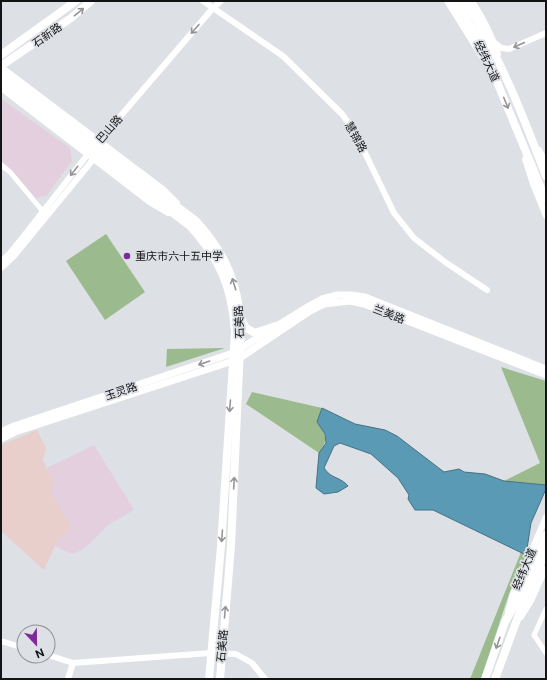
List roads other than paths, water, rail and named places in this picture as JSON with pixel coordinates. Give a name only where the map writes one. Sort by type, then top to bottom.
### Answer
[{"type":"main road","name":"石新路","points":[[1,55],[76,1]]},
{"type":"main road","name":"石新路","points":[[1,67],[71,18],[91,1]]},
{"type":"main road","name":"经纬大道","points":[[455,1],[469,15],[502,67],[546,176]]},
{"type":"main road","name":"经纬大道","points":[[464,1],[546,200]]},
{"type":"main road","name":"石美路","points":[[1,74],[211,238],[229,270],[234,285],[240,315],[209,679]]},
{"type":"main road","name":"石美路","points":[[1,81],[158,197]]},
{"type":"main road","name":"石美路","points":[[193,224],[217,260],[228,288],[234,318],[237,355],[231,546],[220,679]]},
{"type":"main road","name":"兰美路","points":[[237,355],[279,325],[322,299],[337,295],[351,295],[365,297],[546,369]]},
{"type":"main road","name":"兰美路","points":[[237,355],[324,304],[350,301],[364,304],[546,375]]},
{"type":"main road","points":[[240,315],[246,328],[255,333],[279,325]]},
{"type":"main road","name":"玉灵路","points":[[1,432],[153,384],[237,355]]},
{"type":"main road","name":"玉灵路","points":[[1,439],[14,429]]},
{"type":"main road","name":"经纬大道","points":[[485,679],[505,622],[520,595],[546,535]]},
{"type":"main road","name":"经纬大道","points":[[495,679],[525,598],[546,551]]},
{"type":"street","name":"慧锦路","points":[[203,1],[287,59],[342,114],[355,132],[394,213],[414,238],[445,262],[487,290]]},
{"type":"street","name":"巴山路","points":[[1,268],[14,256],[88,154],[213,8],[221,1]]},
{"type":"street","points":[[447,1],[495,77]]},
{"type":"street","points":[[472,1],[494,41],[502,67]]},
{"type":"street","points":[[494,41],[501,48],[509,49],[546,33]]},
{"type":"street","points":[[1,67],[164,190],[193,224]]},
{"type":"street","points":[[1,88],[152,203],[193,224]]},
{"type":"street","name":"经纬大道","points":[[524,120],[546,163]]},
{"type":"street","name":"经纬大道","points":[[514,123],[533,184],[546,216]]},
{"type":"street","name":"巴山路","points":[[1,262],[105,145]]},
{"type":"street","points":[[1,165],[10,172],[45,214]]},
{"type":"street","name":"经纬大道","points":[[505,622],[513,594],[546,517]]},
{"type":"street","name":"经纬大道","points":[[514,629],[531,601],[546,568]]},
{"type":"street","points":[[546,609],[534,635],[546,653]]},
{"type":"street","points":[[1,642],[16,646]]},
{"type":"street","points":[[56,658],[73,663],[211,653],[236,654],[252,663],[265,679]]},
{"type":"street","points":[[68,679],[73,663]]},
{"type":"water","points":[[322,408],[355,424],[385,430],[397,436],[444,472],[459,469],[464,472],[485,474],[504,481],[546,485],[546,489],[531,523],[526,555],[433,510],[415,510],[408,499],[409,495],[398,478],[371,454],[340,443],[334,446],[324,468],[327,472],[348,486],[338,492],[324,494],[316,488],[319,453],[326,443],[325,434],[317,422]]},
{"type":"place","name":"重庆市六十五中学","points":[[127,256]]}]
